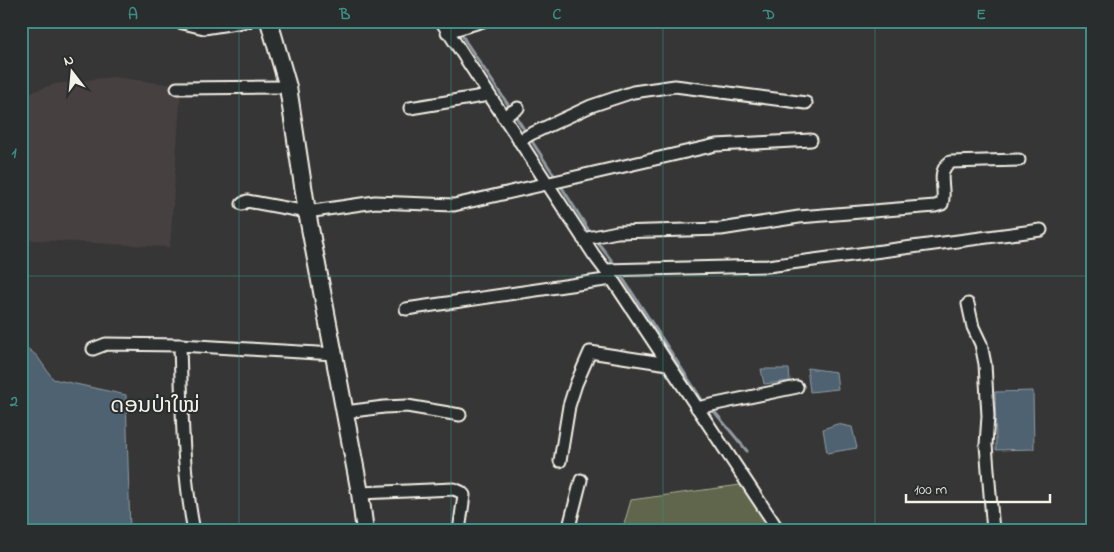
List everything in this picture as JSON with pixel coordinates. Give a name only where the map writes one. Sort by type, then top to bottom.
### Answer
[{"type":"street","points":[[174,21],[204,28],[248,21]]},
{"type":"street","points":[[269,21],[288,87],[307,212],[366,531]]},
{"type":"street","points":[[441,21],[454,30],[489,95],[511,112],[547,184],[591,237],[608,275],[779,531]]},
{"type":"street","points":[[454,30],[482,21]]},
{"type":"street","points":[[524,138],[592,106],[633,92],[674,86],[806,103]]},
{"type":"street","points":[[177,88],[288,87]]},
{"type":"street","points":[[410,108],[489,95]]},
{"type":"street","points":[[242,204],[247,202],[307,212],[375,202],[454,205],[716,145],[811,140]]},
{"type":"street","points":[[591,237],[617,232],[721,229],[799,218],[935,206],[942,204],[944,198],[941,173],[944,166],[950,162],[1019,160]]},
{"type":"street","points":[[406,309],[608,275],[768,266],[1041,230]]},
{"type":"street","points":[[968,304],[973,327],[981,344],[985,364],[988,416],[986,446],[993,531]]},
{"type":"street","points":[[93,349],[106,344],[180,345],[334,354]]},
{"type":"street","points":[[180,345],[185,463],[188,502],[194,531]]},
{"type":"street","points":[[560,461],[569,406],[590,352],[668,364]]},
{"type":"street","points":[[697,408],[797,387]]},
{"type":"street","points":[[345,412],[407,406],[460,415]]},
{"type":"street","points":[[568,531],[581,480]]},
{"type":"street","points":[[360,493],[454,489],[464,495],[459,531]]},
{"type":"shaded area","points":[[113,77],[181,86],[170,247],[21,239],[21,96],[55,84]]},
{"type":"green space","points":[[740,485],[772,531],[622,531],[631,500]]},
{"type":"water","points":[[21,343],[37,356],[53,379],[126,395],[130,531],[21,531]]},
{"type":"water","points":[[807,368],[836,372],[838,389],[810,392]]},
{"type":"water","points":[[761,369],[789,369],[790,381],[764,384]]},
{"type":"water","points":[[1033,391],[1034,449],[996,450],[995,392]]},
{"type":"water","points":[[837,424],[852,427],[857,448],[827,453],[823,429]]},
{"type":"waterway","points":[[454,21],[511,109]]},
{"type":"waterway","points":[[514,114],[556,178]]},
{"type":"waterway","points":[[561,186],[591,234]]},
{"type":"waterway","points":[[595,239],[615,265]]},
{"type":"waterway","points":[[622,277],[702,400]]},
{"type":"waterway","points":[[713,410],[747,451]]},
{"type":"district","name":"ດອນປ່າໃໝ່","points":[[155,404]]}]
